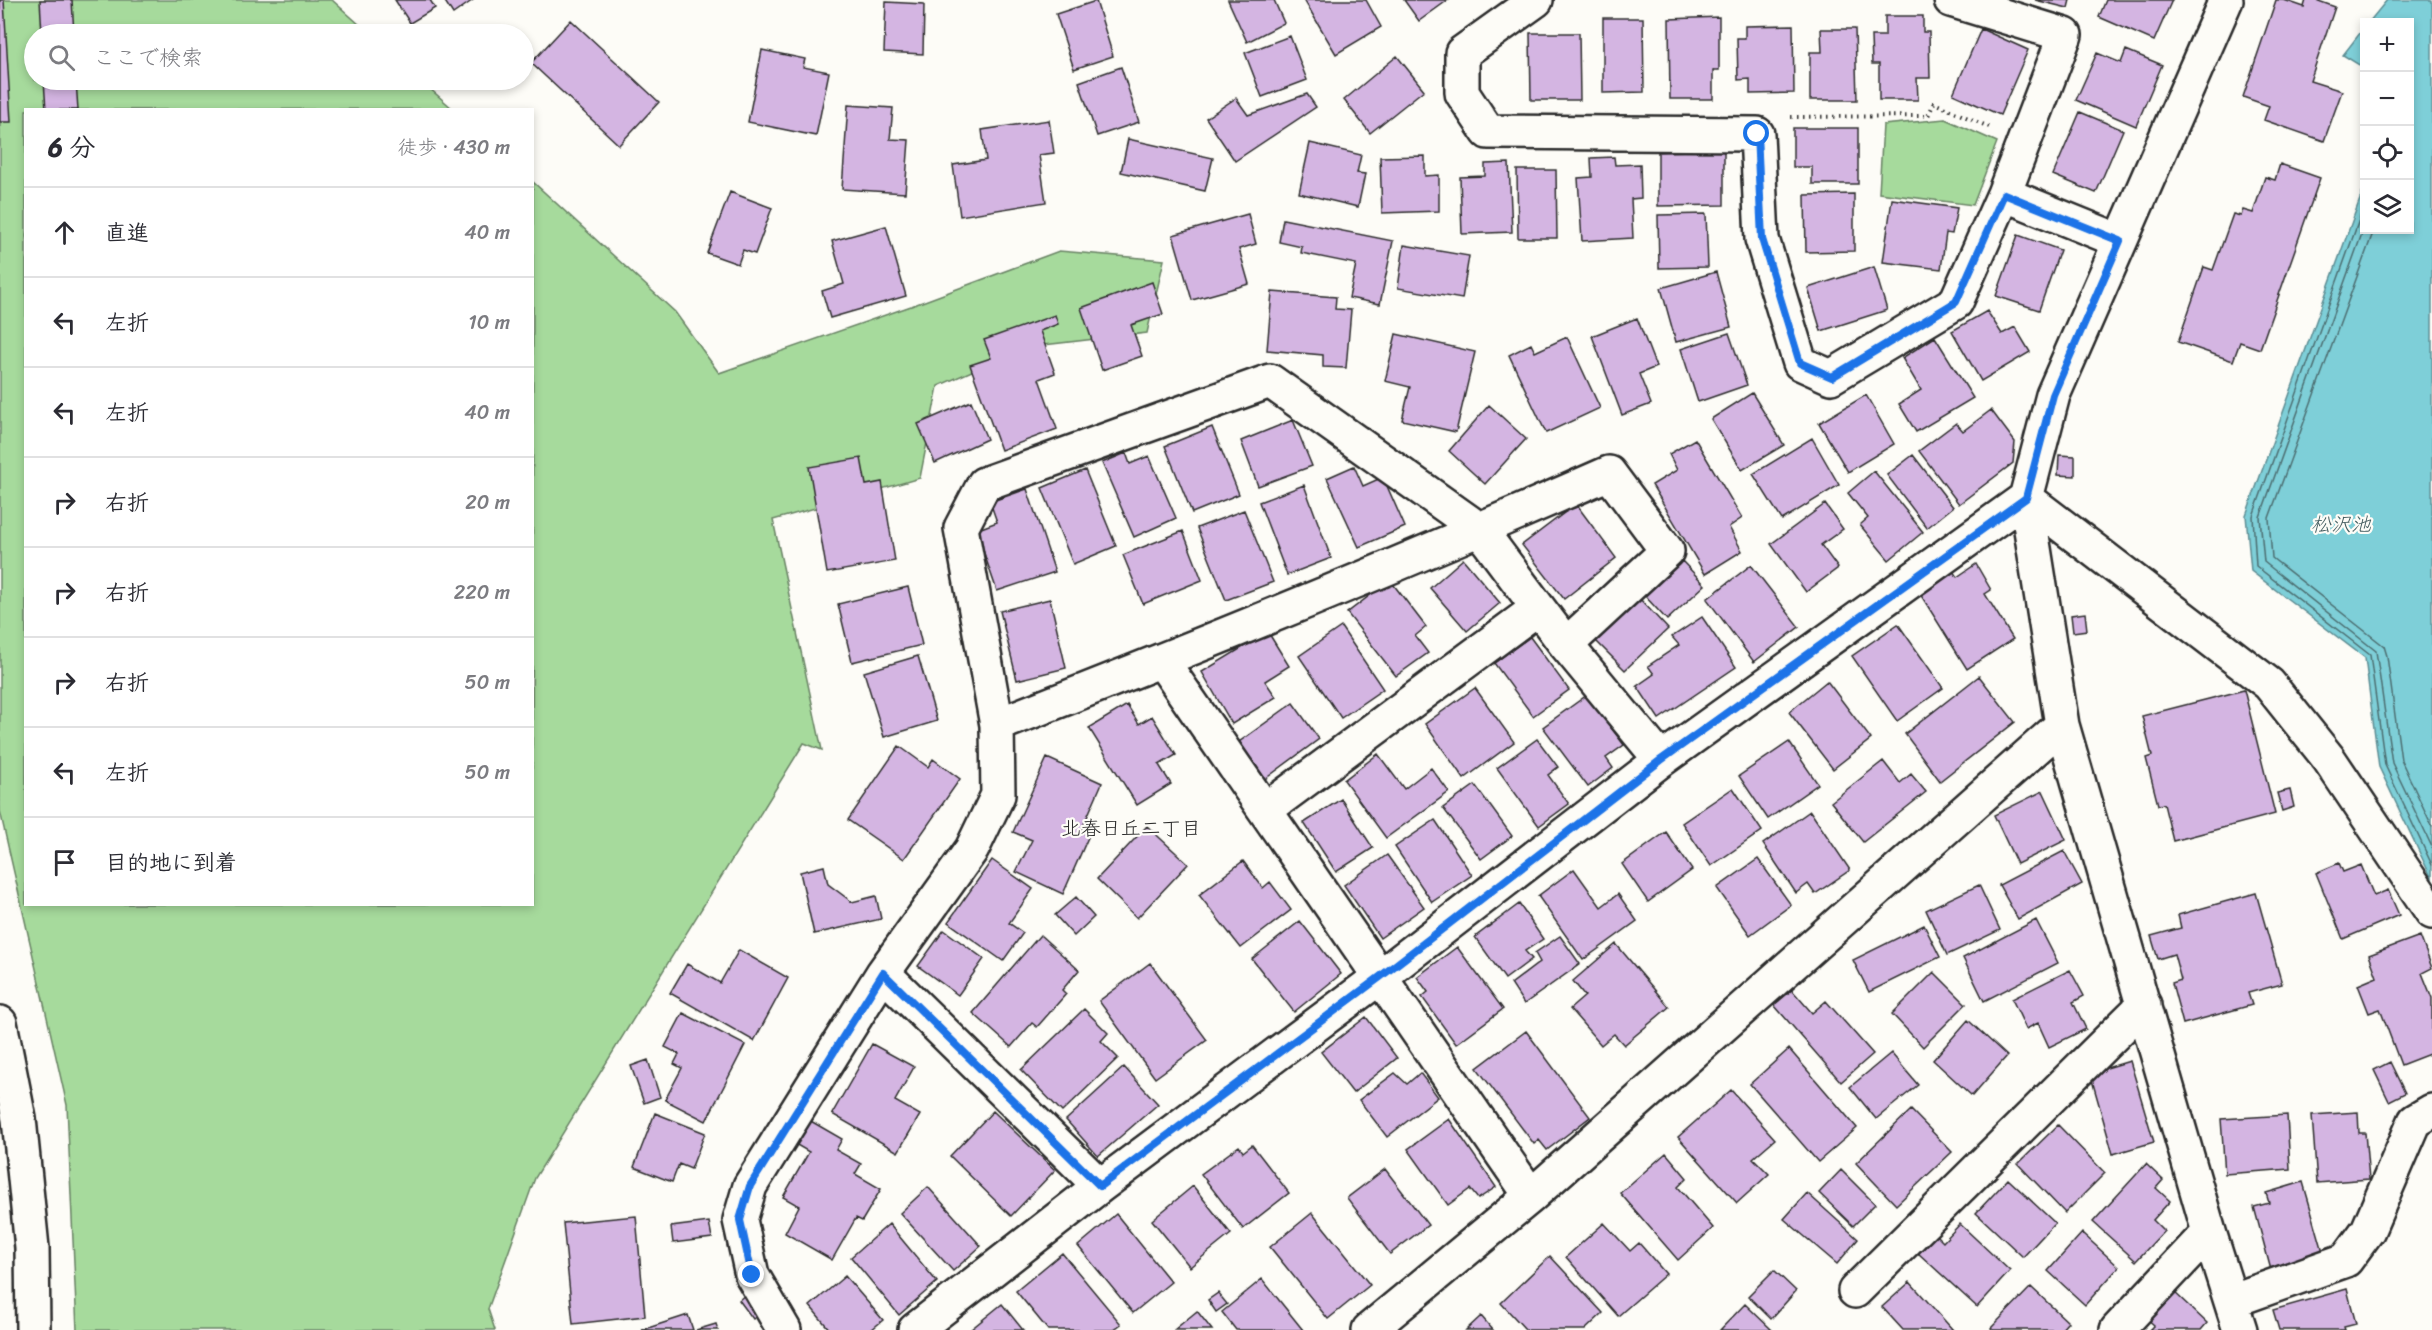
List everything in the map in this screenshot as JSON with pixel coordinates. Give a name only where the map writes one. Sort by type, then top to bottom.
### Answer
[{"type":"street","points":[[1536,0],[1462,53],[1462,93],[1488,132],[1757,134],[1762,239],[1772,273],[1800,363],[1832,377],[1956,302],[2004,194],[2065,35],[1951,0]]},
{"type":"street","points":[[2226,0],[2053,395],[2026,498],[2062,725],[2209,1232],[2236,1316],[2346,1260],[2368,1230],[2415,1121],[2432,1111]]},
{"type":"street","points":[[2004,194],[2120,241]]},
{"type":"street","points":[[784,1330],[752,1275],[740,1220],[750,1186],[883,973],[972,849],[998,795],[997,725],[961,528],[984,484],[1270,381],[1480,530],[1566,645],[1661,760]]},
{"type":"street","points":[[997,725],[1162,661],[1480,530],[1609,473],[1667,551],[1566,645]]},
{"type":"street","points":[[915,1330],[1100,1186],[1380,977],[1661,760],[2026,498]]},
{"type":"street","points":[[2026,498],[2270,684],[2329,759],[2432,912]]},
{"type":"street","points":[[1265,810],[1538,608]]},
{"type":"street","points":[[1162,661],[1531,1196]]},
{"type":"street","points":[[1369,1330],[1531,1196],[2062,725]]},
{"type":"street","points":[[883,973],[1100,1186]]},
{"type":"street","points":[[1855,1291],[2144,1005]]},
{"type":"street","points":[[0,1023],[20,1119],[32,1248],[33,1330]]},
{"type":"street","points":[[2117,1330],[2209,1232]]},
{"type":"path","points":[[1788,117],[1929,116],[1934,103],[2023,142]]},
{"type":"green space","points":[[0,0],[332,0],[359,24],[24,24],[24,90],[431,90],[452,108],[24,108],[24,906],[534,906],[534,183],[675,312],[719,373],[914,305],[1059,251],[1164,260],[1147,333],[1026,347],[938,386],[920,478],[773,520],[822,750],[804,743],[535,1178],[488,1309],[495,1330],[77,1330],[67,1105],[0,811]]},
{"type":"green space","points":[[1945,119],[1997,142],[1973,205],[1879,193],[1883,125]]},
{"type":"water","name":"松沢池","points":[[2387,0],[2432,0],[2432,879],[2379,767],[2365,658],[2251,571],[2246,515],[2360,199],[2360,234],[2414,234],[2414,18],[2372,18]]},
{"type":"water","points":[[2360,33],[2360,66],[2343,55]]},
{"type":"building","points":[[0,0],[4,0],[11,122],[0,122]]},
{"type":"building","points":[[40,0],[72,0],[73,24],[41,24]]},
{"type":"building","points":[[395,0],[430,0],[435,8],[410,23]]},
{"type":"building","points":[[444,0],[473,0],[453,14]]},
{"type":"building","points":[[1228,0],[1274,0],[1284,23],[1247,42]]},
{"type":"building","points":[[1304,0],[1366,0],[1381,27],[1336,54]]},
{"type":"building","points":[[1404,0],[1448,0],[1419,21]]},
{"type":"building","points":[[2035,0],[2070,0],[2068,8]]},
{"type":"building","points":[[2106,0],[2172,0],[2154,41],[2099,17]]},
{"type":"building","points":[[2276,0],[2284,0],[2304,7],[2306,0],[2316,0],[2335,7],[2310,81],[2342,91],[2324,141],[2264,120],[2269,106],[2243,97]]},
{"type":"building","points":[[1096,1],[1113,56],[1074,69],[1056,14]]},
{"type":"building","points":[[886,2],[924,4],[923,54],[884,52]]},
{"type":"building","points":[[1885,16],[1923,16],[1923,32],[1929,32],[1930,78],[1917,78],[1918,100],[1879,100],[1879,64],[1872,64],[1871,36],[1885,36]]},
{"type":"building","points":[[1719,17],[1719,70],[1713,70],[1713,99],[1670,99],[1669,19]]},
{"type":"building","points":[[1603,18],[1643,18],[1644,92],[1603,93]]},
{"type":"building","points":[[571,20],[659,102],[619,145],[534,66],[534,60]]},
{"type":"building","points":[[1793,25],[1794,93],[1750,94],[1750,79],[1738,80],[1737,38],[1745,38],[1745,26]]},
{"type":"building","points":[[1821,29],[1855,29],[1857,100],[1810,100],[1810,52],[1822,52]]},
{"type":"building","points":[[1981,29],[2028,50],[2000,115],[1953,94]]},
{"type":"building","points":[[1530,33],[1579,33],[1580,100],[1531,100]]},
{"type":"building","points":[[1290,36],[1307,80],[1262,97],[1245,53]]},
{"type":"building","points":[[762,50],[805,59],[803,67],[829,72],[816,136],[748,122]]},
{"type":"building","points":[[2126,50],[2162,65],[2136,126],[2076,100],[2097,53],[2121,63]]},
{"type":"building","points":[[1397,56],[1424,90],[1370,133],[1344,100]]},
{"type":"building","points":[[1121,67],[1139,122],[1097,136],[1079,82]]},
{"type":"building","points":[[45,90],[77,90],[78,108],[46,108]]},
{"type":"building","points":[[1307,94],[1316,107],[1235,161],[1206,118],[1236,98],[1248,115]]},
{"type":"building","points":[[848,105],[893,108],[890,139],[909,140],[905,193],[842,189]]},
{"type":"building","points":[[2080,112],[2123,130],[2096,193],[2053,175]]},
{"type":"building","points":[[1049,120],[1054,153],[1039,155],[1046,202],[960,216],[953,165],[986,160],[982,130]]},
{"type":"building","points":[[1793,128],[1858,128],[1858,184],[1812,184],[1812,167],[1793,167]]},
{"type":"building","points":[[1128,139],[1213,158],[1205,191],[1121,172]]},
{"type":"building","points":[[1310,143],[1361,155],[1357,173],[1365,174],[1358,207],[1299,193]]},
{"type":"building","points":[[1724,150],[1724,205],[1658,206],[1658,152]]},
{"type":"building","points":[[1425,156],[1425,176],[1439,175],[1439,211],[1382,213],[1380,157]]},
{"type":"building","points":[[1614,157],[1615,165],[1640,164],[1641,198],[1631,199],[1633,238],[1582,241],[1578,178],[1592,177],[1591,158]]},
{"type":"building","points":[[1509,163],[1512,232],[1462,234],[1460,177],[1485,176],[1485,164]]},
{"type":"building","points":[[2280,164],[2320,178],[2260,349],[2240,342],[2233,361],[2178,342],[2204,267],[2213,270],[2233,214],[2241,216],[2243,210],[2253,213],[2265,177],[2275,180]]},
{"type":"building","points":[[1517,170],[1556,170],[1557,238],[1518,238]]},
{"type":"building","points":[[730,192],[772,208],[755,254],[743,250],[738,264],[707,253]]},
{"type":"building","points":[[1854,194],[1854,251],[1806,252],[1805,195]]},
{"type":"building","points":[[1892,199],[1957,208],[1952,234],[1946,233],[1941,269],[1883,262]]},
{"type":"building","points":[[1248,214],[1256,244],[1239,249],[1249,284],[1192,300],[1173,235]]},
{"type":"building","points":[[1706,214],[1708,267],[1659,268],[1658,215]]},
{"type":"building","points":[[1283,219],[1393,241],[1380,304],[1349,298],[1356,264],[1301,253],[1302,247],[1279,242]]},
{"type":"building","points":[[886,226],[906,296],[830,318],[822,291],[844,284],[832,241]]},
{"type":"building","points":[[2018,235],[2060,250],[2039,310],[1996,296]]},
{"type":"building","points":[[1404,245],[1469,256],[1462,299],[1398,288]]},
{"type":"building","points":[[1874,267],[1887,310],[1821,331],[1808,288]]},
{"type":"building","points":[[1716,272],[1731,327],[1676,342],[1661,288]]},
{"type":"building","points":[[1152,282],[1163,314],[1131,325],[1142,356],[1102,370],[1081,308]]},
{"type":"building","points":[[1272,292],[1336,297],[1335,309],[1351,310],[1346,368],[1323,367],[1323,355],[1267,350]]},
{"type":"building","points":[[1987,311],[2002,334],[2015,327],[2030,352],[1981,381],[1952,331]]},
{"type":"building","points":[[1055,315],[1058,324],[1040,331],[1055,373],[1039,379],[1057,429],[1001,450],[970,365],[991,358],[984,340]]},
{"type":"building","points":[[1637,318],[1656,367],[1639,374],[1651,404],[1622,415],[1592,336]]},
{"type":"building","points":[[1729,333],[1747,385],[1698,402],[1681,349]]},
{"type":"building","points":[[1396,334],[1475,352],[1456,432],[1402,420],[1410,387],[1385,381]]},
{"type":"building","points":[[1567,337],[1600,408],[1546,433],[1509,355],[1531,344],[1535,352]]},
{"type":"building","points":[[1935,337],[1973,398],[1916,432],[1899,404],[1921,390],[1902,358]]},
{"type":"building","points":[[1752,393],[1784,445],[1742,470],[1711,419]]},
{"type":"building","points":[[1866,395],[1894,444],[1848,472],[1819,423]]},
{"type":"building","points":[[971,401],[987,439],[935,463],[918,424]]},
{"type":"building","points":[[1489,405],[1526,439],[1485,484],[1449,451]]},
{"type":"building","points":[[1991,410],[2015,442],[2013,463],[1959,504],[1919,451],[1956,423],[1963,431]]},
{"type":"building","points":[[1293,420],[1312,466],[1258,486],[1241,441]]},
{"type":"building","points":[[1212,427],[1239,494],[1192,513],[1165,446]]},
{"type":"building","points":[[1812,438],[1839,485],[1782,520],[1753,474]]},
{"type":"building","points":[[1695,439],[1742,518],[1729,527],[1742,551],[1705,574],[1652,485],[1677,470],[1669,454]]},
{"type":"building","points":[[1126,453],[1130,464],[1149,456],[1176,518],[1134,537],[1102,463]]},
{"type":"building","points":[[1913,455],[1953,507],[1927,528],[1887,475]]},
{"type":"building","points":[[2059,455],[2075,456],[2075,476],[2058,475]]},
{"type":"building","points":[[861,458],[866,485],[882,482],[895,561],[827,573],[809,467]]},
{"type":"building","points":[[1354,466],[1363,486],[1383,477],[1405,527],[1359,547],[1327,478]]},
{"type":"building","points":[[1085,470],[1116,546],[1073,564],[1042,488]]},
{"type":"building","points":[[1874,471],[1923,532],[1889,560],[1860,525],[1868,518],[1848,493]]},
{"type":"building","points":[[1304,485],[1331,558],[1287,575],[1259,502]]},
{"type":"building","points":[[1027,489],[1055,572],[997,591],[976,530],[997,522],[990,502]]},
{"type":"building","points":[[1576,504],[1616,558],[1564,599],[1522,545]]},
{"type":"building","points":[[1825,504],[1843,529],[1821,545],[1838,568],[1806,592],[1771,544]]},
{"type":"building","points":[[1244,510],[1273,582],[1226,600],[1197,528]]},
{"type":"building","points":[[1183,531],[1202,580],[1143,604],[1123,555]]},
{"type":"building","points":[[1463,559],[1500,603],[1467,631],[1430,588]]},
{"type":"building","points":[[1682,561],[1705,585],[1667,620],[1645,596]]},
{"type":"building","points":[[1976,564],[1991,590],[1985,594],[2013,639],[1967,669],[1917,589],[1951,568],[1957,577]]},
{"type":"building","points":[[1751,565],[1799,627],[1754,662],[1707,599]]},
{"type":"building","points":[[1390,580],[1426,627],[1415,636],[1428,653],[1396,676],[1347,613]]},
{"type":"building","points":[[908,587],[922,645],[852,662],[838,604]]},
{"type":"building","points":[[1639,598],[1668,629],[1625,670],[1595,640]]},
{"type":"building","points":[[1050,599],[1066,668],[1017,680],[1000,611]]},
{"type":"building","points":[[2085,613],[2087,630],[2073,632],[2071,615]]},
{"type":"building","points":[[1702,617],[1736,667],[1659,719],[1637,686],[1654,674],[1648,666],[1679,645],[1672,637]]},
{"type":"building","points":[[1898,624],[1943,688],[1897,721],[1852,656]]},
{"type":"building","points":[[1341,627],[1383,689],[1341,718],[1299,656]]},
{"type":"building","points":[[1268,632],[1289,666],[1265,681],[1276,697],[1232,724],[1202,672]]},
{"type":"building","points":[[1530,637],[1569,690],[1533,716],[1494,663]]},
{"type":"building","points":[[918,656],[937,721],[884,737],[864,672]]},
{"type":"building","points":[[1979,676],[2015,722],[1940,781],[1905,734]]},
{"type":"building","points":[[1827,681],[1871,739],[1833,769],[1789,712]]},
{"type":"building","points":[[1475,688],[1514,742],[1464,779],[1425,724]]},
{"type":"building","points":[[2244,690],[2275,814],[2173,841],[2164,804],[2158,805],[2146,758],[2152,756],[2142,716]]},
{"type":"building","points":[[1587,695],[1624,745],[1606,758],[1613,768],[1588,787],[1543,727]]},
{"type":"building","points":[[1293,703],[1319,739],[1265,779],[1239,742]]},
{"type":"building","points":[[1127,705],[1139,724],[1152,716],[1176,755],[1159,765],[1171,784],[1137,805],[1089,728]]},
{"type":"building","points":[[1537,739],[1558,767],[1548,775],[1569,804],[1539,826],[1497,768]]},
{"type":"building","points":[[1789,742],[1818,784],[1768,819],[1739,776]]},
{"type":"building","points":[[899,746],[928,767],[933,759],[960,779],[904,859],[848,820]]},
{"type":"building","points":[[1378,754],[1404,789],[1431,768],[1449,792],[1386,838],[1344,780]]},
{"type":"building","points":[[1047,758],[1102,783],[1081,831],[1089,835],[1063,894],[1016,872],[1032,840],[1013,832]]},
{"type":"building","points":[[1883,761],[1900,783],[1911,774],[1926,792],[1863,842],[1831,802]]},
{"type":"building","points":[[1475,785],[1512,836],[1481,859],[1443,808]]},
{"type":"building","points":[[1733,788],[1762,831],[1711,866],[1682,823]]},
{"type":"building","points":[[2290,790],[2294,807],[2282,811],[2277,793]]},
{"type":"building","points":[[2043,791],[2066,840],[2017,864],[1994,815]]},
{"type":"building","points":[[1341,799],[1373,848],[1336,872],[1304,823]]},
{"type":"building","points":[[1810,811],[1850,870],[1815,894],[1808,884],[1796,893],[1763,844]]},
{"type":"building","points":[[1435,820],[1472,875],[1432,902],[1395,847]]},
{"type":"building","points":[[1147,826],[1188,864],[1137,918],[1097,879]]},
{"type":"building","points":[[1666,832],[1692,870],[1648,902],[1622,864]]},
{"type":"building","points":[[2064,851],[2082,884],[2018,919],[1999,885]]},
{"type":"building","points":[[1387,855],[1424,907],[1380,938],[1344,885]]},
{"type":"building","points":[[1758,859],[1791,905],[1750,935],[1717,888]]},
{"type":"building","points":[[992,860],[1033,889],[1009,923],[1023,933],[1003,961],[948,922]]},
{"type":"building","points":[[1243,861],[1263,888],[1270,882],[1291,910],[1241,948],[1199,895]]},
{"type":"building","points":[[2339,863],[2343,872],[2361,865],[2374,896],[2388,890],[2399,915],[2343,939],[2316,873]]},
{"type":"building","points":[[824,866],[828,884],[852,902],[876,896],[881,919],[814,934],[800,872]]},
{"type":"building","points":[[1574,869],[1601,907],[1618,894],[1637,921],[1583,960],[1538,896]]},
{"type":"building","points":[[1979,885],[2000,930],[1947,955],[1926,910]]},
{"type":"building","points":[[2256,893],[2282,984],[2248,993],[2252,1005],[2183,1024],[2172,983],[2181,980],[2174,954],[2158,959],[2151,936],[2181,928],[2178,915]]},
{"type":"building","points":[[1076,897],[1094,917],[1074,936],[1055,915]]},
{"type":"building","points":[[1519,904],[1543,939],[1525,951],[1532,959],[1505,979],[1475,937]]},
{"type":"building","points":[[2036,920],[2058,963],[1984,1001],[1963,958]]},
{"type":"building","points":[[1300,921],[1341,974],[1294,1012],[1252,959]]},
{"type":"building","points":[[1924,925],[1940,957],[1869,992],[1853,960]]},
{"type":"building","points":[[944,930],[984,959],[958,995],[918,966]]},
{"type":"building","points":[[1040,935],[1079,970],[1062,990],[1066,994],[1037,1027],[1032,1023],[1011,1047],[973,1013]]},
{"type":"building","points":[[1560,936],[1580,964],[1524,1004],[1511,984],[1540,962],[1535,953]]},
{"type":"building","points":[[2420,936],[2432,968],[2422,973],[2432,998],[2432,1053],[2401,1065],[2380,1009],[2369,1013],[2358,985],[2377,977],[2369,955]]},
{"type":"building","points":[[1616,944],[1669,1007],[1624,1045],[1614,1034],[1601,1045],[1570,1009],[1585,996],[1573,981]]},
{"type":"building","points":[[1457,947],[1503,1009],[1456,1044],[1422,997],[1428,992],[1417,977]]},
{"type":"building","points":[[739,950],[788,978],[754,1041],[670,993],[687,964],[720,983]]},
{"type":"building","points":[[1150,963],[1207,1040],[1155,1078],[1099,1001]]},
{"type":"building","points":[[2070,970],[2084,996],[2073,1002],[2086,1029],[2049,1047],[2038,1023],[2026,1029],[2012,999]]},
{"type":"building","points":[[1934,972],[1966,1004],[1923,1047],[1892,1014]]},
{"type":"building","points":[[1792,990],[1812,1013],[1826,1001],[1873,1054],[1841,1082],[1774,1005]]},
{"type":"building","points":[[1084,1009],[1108,1033],[1101,1041],[1118,1058],[1062,1112],[1021,1070]]},
{"type":"building","points":[[683,1013],[745,1045],[706,1121],[665,1100],[682,1068],[674,1064],[679,1054],[665,1047]]},
{"type":"building","points":[[1366,1017],[1397,1058],[1353,1093],[1321,1052]]},
{"type":"building","points":[[1968,1020],[2007,1056],[1972,1096],[1933,1060]]},
{"type":"building","points":[[1526,1031],[1590,1117],[1547,1150],[1539,1140],[1534,1144],[1477,1068]]},
{"type":"building","points":[[872,1044],[914,1067],[895,1101],[920,1115],[898,1152],[832,1114]]},
{"type":"building","points":[[1789,1049],[1857,1128],[1818,1162],[1750,1084]]},
{"type":"building","points":[[1891,1053],[1918,1085],[1876,1119],[1850,1087]]},
{"type":"building","points":[[648,1060],[660,1097],[644,1103],[631,1066]]},
{"type":"building","points":[[2130,1061],[2154,1142],[2113,1154],[2090,1073]]},
{"type":"building","points":[[2390,1062],[2405,1093],[2389,1101],[2374,1070]]},
{"type":"building","points":[[1124,1067],[1158,1104],[1098,1156],[1066,1120]]},
{"type":"building","points":[[1395,1073],[1407,1084],[1420,1073],[1438,1097],[1387,1137],[1359,1100]]},
{"type":"building","points":[[1731,1090],[1775,1139],[1753,1158],[1769,1174],[1737,1203],[1678,1137]]},
{"type":"building","points":[[1911,1110],[1952,1152],[1896,1205],[1856,1163]]},
{"type":"building","points":[[993,1111],[1055,1170],[1011,1216],[950,1156]]},
{"type":"building","points":[[2358,1112],[2359,1133],[2365,1133],[2369,1179],[2317,1183],[2312,1115]]},
{"type":"building","points":[[655,1113],[705,1133],[691,1169],[679,1164],[672,1182],[634,1167]]},
{"type":"building","points":[[2287,1115],[2290,1169],[2225,1174],[2221,1119]]},
{"type":"building","points":[[1449,1119],[1496,1187],[1478,1199],[1470,1189],[1448,1205],[1408,1149]]},
{"type":"building","points":[[809,1120],[842,1139],[836,1150],[861,1164],[855,1174],[881,1189],[862,1221],[856,1218],[832,1260],[785,1233],[799,1206],[783,1197],[809,1152],[795,1144]]},
{"type":"building","points":[[2058,1125],[2105,1173],[2065,1213],[2018,1164]]},
{"type":"building","points":[[1252,1145],[1289,1193],[1243,1229],[1201,1174],[1239,1146],[1243,1152]]},
{"type":"building","points":[[1666,1153],[1687,1178],[1678,1187],[1713,1228],[1678,1260],[1620,1193]]},
{"type":"building","points":[[2146,1164],[2163,1180],[2156,1188],[2170,1201],[2153,1220],[2164,1231],[2136,1261],[2093,1222]]},
{"type":"building","points":[[1385,1169],[1428,1225],[1390,1254],[1347,1198]]},
{"type":"building","points":[[1841,1170],[1875,1204],[1853,1226],[1819,1193]]},
{"type":"building","points":[[2008,1179],[2055,1223],[2023,1257],[1976,1213]]},
{"type":"building","points":[[2303,1182],[2324,1255],[2271,1270],[2254,1207],[2269,1203],[2266,1193]]},
{"type":"building","points":[[1193,1186],[1231,1234],[1190,1267],[1152,1220]]},
{"type":"building","points":[[928,1187],[981,1246],[953,1271],[900,1213]]},
{"type":"building","points":[[1807,1193],[1858,1239],[1837,1264],[1784,1219]]},
{"type":"building","points":[[1312,1213],[1370,1285],[1328,1319],[1270,1247]]},
{"type":"building","points":[[1116,1214],[1171,1282],[1133,1313],[1078,1246]]},
{"type":"building","points":[[636,1216],[645,1316],[573,1324],[563,1223]]},
{"type":"building","points":[[709,1222],[712,1238],[673,1243],[671,1227]]},
{"type":"building","points":[[1604,1223],[1630,1251],[1639,1243],[1666,1274],[1618,1316],[1566,1257]]},
{"type":"building","points":[[889,1224],[937,1282],[899,1315],[851,1257]]},
{"type":"building","points":[[1960,1224],[2010,1271],[1977,1307],[1918,1253],[1935,1234],[1943,1242]]},
{"type":"building","points":[[2082,1233],[2119,1267],[2085,1305],[2048,1271]]},
{"type":"building","points":[[1062,1253],[1121,1324],[1113,1330],[1048,1330],[1016,1291]]},
{"type":"building","points":[[1550,1256],[1603,1313],[1585,1330],[1526,1330],[1501,1303]]},
{"type":"building","points":[[1774,1270],[1796,1291],[1771,1319],[1748,1296]]},
{"type":"building","points":[[845,1276],[883,1320],[871,1330],[830,1330],[810,1306]]},
{"type":"building","points":[[1262,1279],[1303,1330],[1236,1330],[1222,1312]]},
{"type":"building","points":[[1910,1282],[1953,1330],[1903,1330],[1882,1307]]},
{"type":"building","points":[[2031,1287],[2068,1322],[2061,1330],[1993,1330],[1991,1328]]},
{"type":"building","points":[[2347,1289],[2356,1324],[2344,1327],[2345,1330],[2279,1330],[2273,1310]]},
{"type":"building","points":[[2172,1290],[2207,1323],[2201,1330],[2149,1330],[2154,1325],[2146,1318]]},
{"type":"building","points":[[1218,1293],[1227,1304],[1216,1312],[1208,1300]]},
{"type":"building","points":[[746,1294],[761,1313],[753,1319],[739,1300]]},
{"type":"building","points":[[1002,1304],[1023,1330],[970,1330]]},
{"type":"building","points":[[1745,1304],[1772,1330],[1720,1330]]},
{"type":"building","points":[[1197,1311],[1212,1330],[1174,1330]]},
{"type":"building","points":[[688,1315],[693,1330],[642,1330]]},
{"type":"building","points":[[1481,1316],[1493,1330],[1466,1330]]},
{"type":"building","points":[[716,1324],[718,1330],[696,1330]]},
{"type":"district","name":"北春日丘二丁目","points":[[1131,828]]},
{"type":"route","points":[[752,1275],[740,1220],[750,1186],[883,973],[1100,1186],[1380,977],[1661,760],[2026,498],[2053,395],[2120,241],[2004,194],[1956,302],[1832,377],[1800,363],[1762,239],[1757,134]]}]
